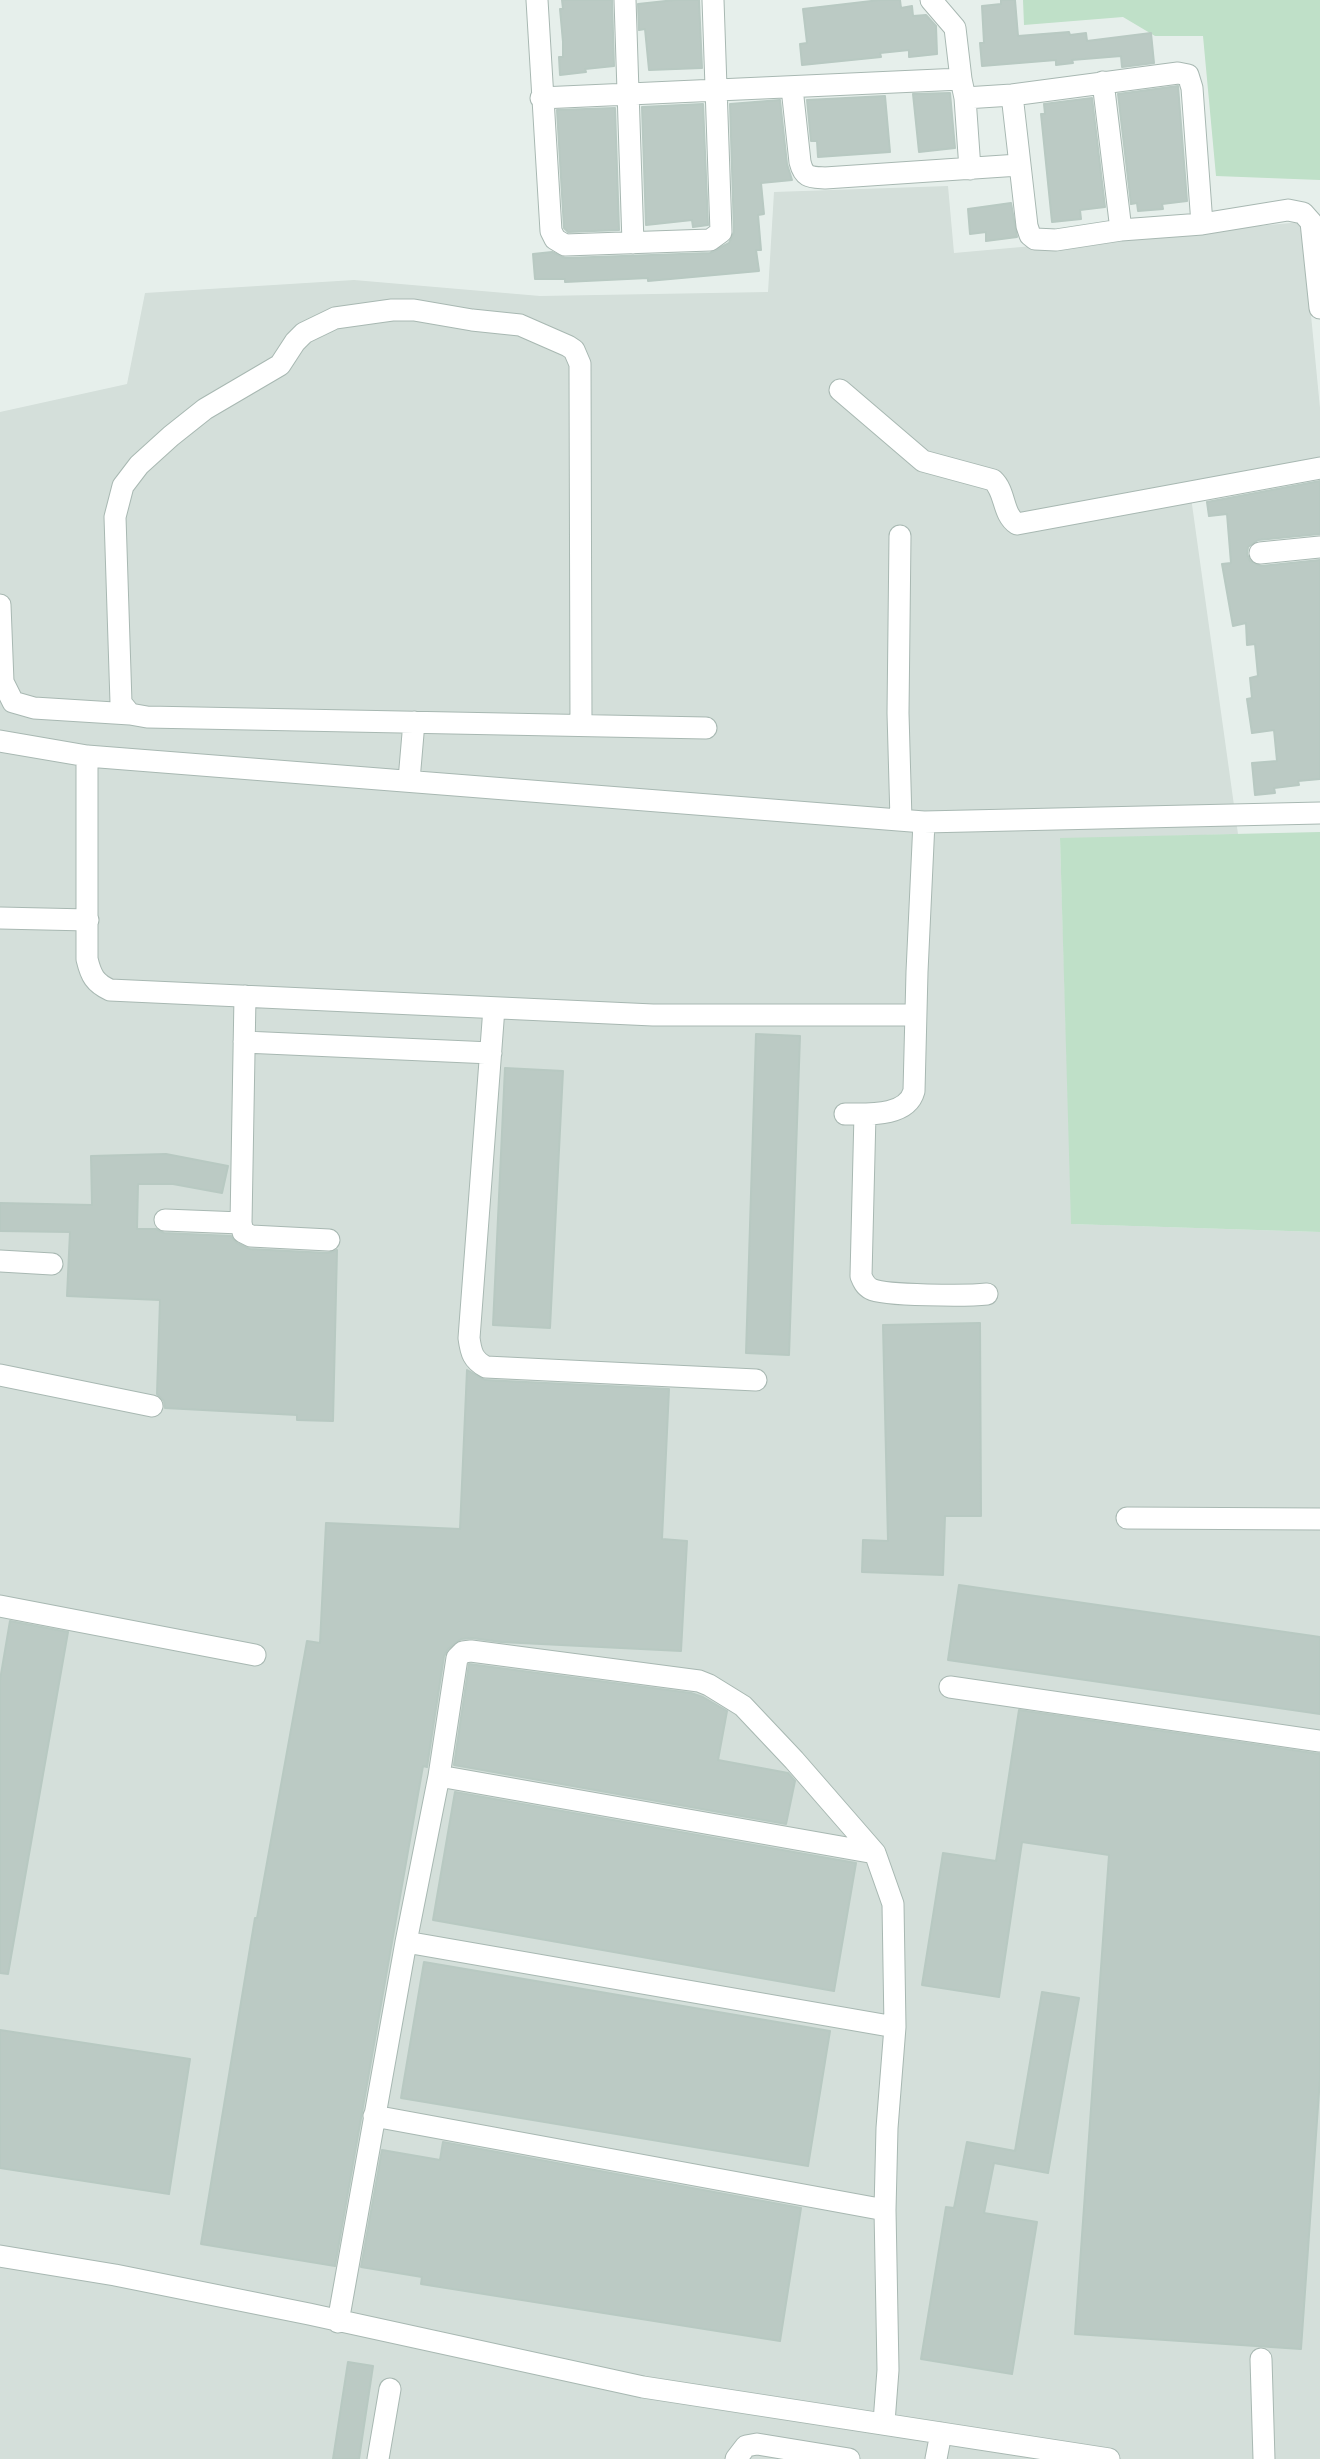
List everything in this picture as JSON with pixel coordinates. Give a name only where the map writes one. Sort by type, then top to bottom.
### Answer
[{"type":"street","points":[[537,0],[551,231],[555,239],[565,245],[710,240],[721,232],[713,0]]},
{"type":"street","points":[[625,0],[626,93],[634,243]]},
{"type":"street","points":[[931,0],[955,28],[970,169]]},
{"type":"street","points":[[541,98],[792,88],[963,89],[1012,95],[1178,73],[1188,75],[1192,88],[1202,224]]},
{"type":"street","points":[[1103,82],[1121,230]]},
{"type":"street","points":[[792,88],[800,162],[803,173],[807,176],[825,178],[1019,165]]},
{"type":"street","points":[[1012,95],[1027,226],[1030,235],[1035,239],[1056,240],[1121,230],[1202,224],[1288,210],[1303,213],[1311,222],[1320,308]]},
{"type":"street","points":[[130,714],[121,703],[117,625],[115,517],[123,486],[139,465],[205,409],[280,365],[299,337],[311,329],[335,318],[362,313],[414,310],[520,325],[568,345],[577,356],[580,364],[581,725]]},
{"type":"street","points":[[840,390],[923,461],[993,480],[999,486],[1011,520],[1017,524],[1320,468]]},
{"type":"street","points":[[900,536],[898,713],[901,820]]},
{"type":"street","points":[[1260,553],[1320,547]]},
{"type":"street","points":[[0,605],[3,682],[13,702],[34,708],[147,717],[706,728]]},
{"type":"street","points":[[409,780],[414,722]]},
{"type":"street","points":[[0,741],[87,756],[925,822],[1320,813]]},
{"type":"street","points":[[87,756],[88,960],[90,974],[98,985],[110,990],[653,1015],[915,1015]]},
{"type":"street","points":[[925,822],[912,1100],[906,1105],[879,1113],[855,1114],[861,1276],[872,1290],[969,1296],[988,1294]]},
{"type":"street","points":[[0,918],[88,920]]},
{"type":"street","points":[[245,996],[243,1231],[251,1236],[329,1240]]},
{"type":"street","points":[[494,1008],[469,1338],[472,1354],[477,1362],[486,1367],[756,1380]]},
{"type":"street","points":[[244,1042],[491,1054]]},
{"type":"street","points":[[165,1220],[242,1223]]},
{"type":"street","points":[[0,1261],[52,1264]]},
{"type":"street","points":[[0,1375],[152,1406]]},
{"type":"street","points":[[1127,1518],[1320,1519]]},
{"type":"street","points":[[0,1606],[255,1655]]},
{"type":"street","points":[[338,2322],[406,1942],[439,1776],[457,1658],[463,1652],[471,1651],[699,1681],[743,1706],[875,1853],[893,1904],[895,2027],[887,2128],[885,2210],[888,2370],[884,2422]]},
{"type":"street","points":[[950,1687],[1320,1741]]},
{"type":"street","points":[[439,1776],[875,1853]]},
{"type":"street","points":[[406,1942],[895,2027]]},
{"type":"street","points":[[374,2116],[885,2210]]},
{"type":"street","points":[[0,2256],[115,2275],[643,2386],[1109,2459]]},
{"type":"street","points":[[1261,2359],[1264,2459]]},
{"type":"street","points":[[378,2459],[390,2389]]},
{"type":"street","points":[[936,2459],[941,2433]]},
{"type":"street","points":[[736,2459],[746,2446],[757,2444],[849,2459]]},
{"type":"shaded area","points":[[948,186],[954,253],[1302,222],[1320,408],[1320,467],[1190,490],[1238,834],[1060,839],[1072,1224],[1320,1232],[1320,2459],[0,2459],[0,412],[127,384],[145,293],[354,280],[540,296],[768,292],[774,192]]},
{"type":"green space","points":[[1023,0],[1320,0],[1320,180],[1216,176],[1203,36],[1155,36],[1123,17],[1024,25]]},
{"type":"green space","points":[[1320,832],[1320,1232],[1071,1224],[1060,838]]},
{"type":"building","points":[[562,0],[612,0],[614,66],[560,75],[559,57],[563,57],[560,9],[563,9]]},
{"type":"building","points":[[699,0],[702,68],[649,70],[645,29],[639,30],[638,4]]},
{"type":"building","points":[[900,0],[901,8],[912,6],[913,16],[926,15],[936,26],[937,54],[909,57],[909,50],[880,53],[881,57],[802,65],[800,44],[807,43],[803,9]]},
{"type":"building","points":[[1001,0],[1015,0],[1018,36],[1086,33],[1087,41],[1151,33],[1154,63],[1122,67],[1121,56],[1072,60],[1073,63],[1056,65],[1056,60],[982,66],[982,6],[1001,4]]},
{"type":"building","points":[[1178,86],[1187,201],[1162,204],[1163,209],[1138,211],[1137,203],[1131,204],[1118,94]]},
{"type":"building","points":[[950,93],[955,148],[919,152],[913,94]]},
{"type":"building","points":[[885,96],[890,152],[818,157],[817,141],[811,141],[807,100]]},
{"type":"building","points":[[1092,98],[1105,207],[1080,210],[1081,219],[1052,222],[1041,114],[1045,114],[1044,104]]},
{"type":"building","points":[[780,100],[787,164],[792,180],[761,183],[764,214],[758,215],[761,250],[756,250],[759,271],[648,281],[648,278],[565,282],[565,279],[535,279],[533,254],[552,252],[565,258],[710,253],[729,243],[734,232],[730,104]]},
{"type":"building","points":[[703,104],[708,225],[693,227],[692,220],[646,225],[642,107]]},
{"type":"building","points":[[615,108],[619,230],[568,232],[564,228],[557,110]]},
{"type":"building","points":[[1011,203],[1017,237],[986,241],[986,232],[970,234],[968,209]]},
{"type":"building","points":[[1320,481],[1320,534],[1258,540],[1248,547],[1247,554],[1250,561],[1261,566],[1320,560],[1320,779],[1298,781],[1299,785],[1274,788],[1275,793],[1255,795],[1252,763],[1277,761],[1274,730],[1252,733],[1247,699],[1252,698],[1250,678],[1258,676],[1255,644],[1247,645],[1246,623],[1233,626],[1222,564],[1231,563],[1227,514],[1209,516],[1207,502]]},
{"type":"building","points":[[756,1034],[800,1036],[789,1355],[746,1353]]},
{"type":"building","points":[[505,1068],[563,1071],[550,1328],[493,1325]]},
{"type":"building","points":[[166,1154],[228,1166],[222,1193],[173,1184],[138,1184],[137,1229],[231,1236],[237,1243],[250,1249],[328,1253],[337,1250],[333,1421],[297,1420],[297,1415],[165,1408],[164,1401],[157,1394],[160,1300],[67,1296],[70,1232],[0,1231],[0,1203],[92,1205],[91,1156]]},
{"type":"building","points":[[980,1323],[981,1516],[945,1516],[943,1575],[862,1572],[863,1540],[888,1541],[883,1325]]},
{"type":"building","points":[[467,1370],[485,1380],[669,1389],[662,1539],[687,1541],[681,1651],[501,1642],[472,1638],[461,1639],[448,1649],[444,1656],[427,1767],[423,1766],[335,2266],[201,2244],[255,1918],[307,1641],[320,1643],[326,1523],[460,1529]]},
{"type":"building","points":[[959,1585],[1320,1637],[1320,1714],[948,1660]]},
{"type":"building","points":[[10,1621],[68,1632],[8,1974],[0,1973],[0,1680]]},
{"type":"building","points":[[469,1664],[691,1693],[703,1697],[727,1711],[718,1760],[788,1773],[795,1781],[786,1824],[454,1765]]},
{"type":"building","points":[[1019,1710],[1320,1754],[1320,2078],[1301,2349],[1075,2334],[1109,1855],[1022,1842],[999,1997],[922,1985],[943,1853],[996,1861]]},
{"type":"building","points":[[455,1792],[856,1863],[834,1991],[433,1920]]},
{"type":"building","points":[[424,1962],[830,2031],[808,2166],[401,2098]]},
{"type":"building","points":[[1042,1992],[1079,1998],[1048,2173],[994,2163],[984,2213],[1037,2222],[1012,2374],[921,2359],[946,2207],[954,2208],[967,2142],[1015,2151]]},
{"type":"building","points":[[0,2030],[190,2059],[169,2194],[0,2168]]},
{"type":"building","points":[[443,2142],[801,2208],[780,2341],[421,2284],[422,2277],[361,2267],[382,2150],[440,2160]]},
{"type":"building","points":[[348,2362],[373,2366],[359,2459],[333,2459]]}]
